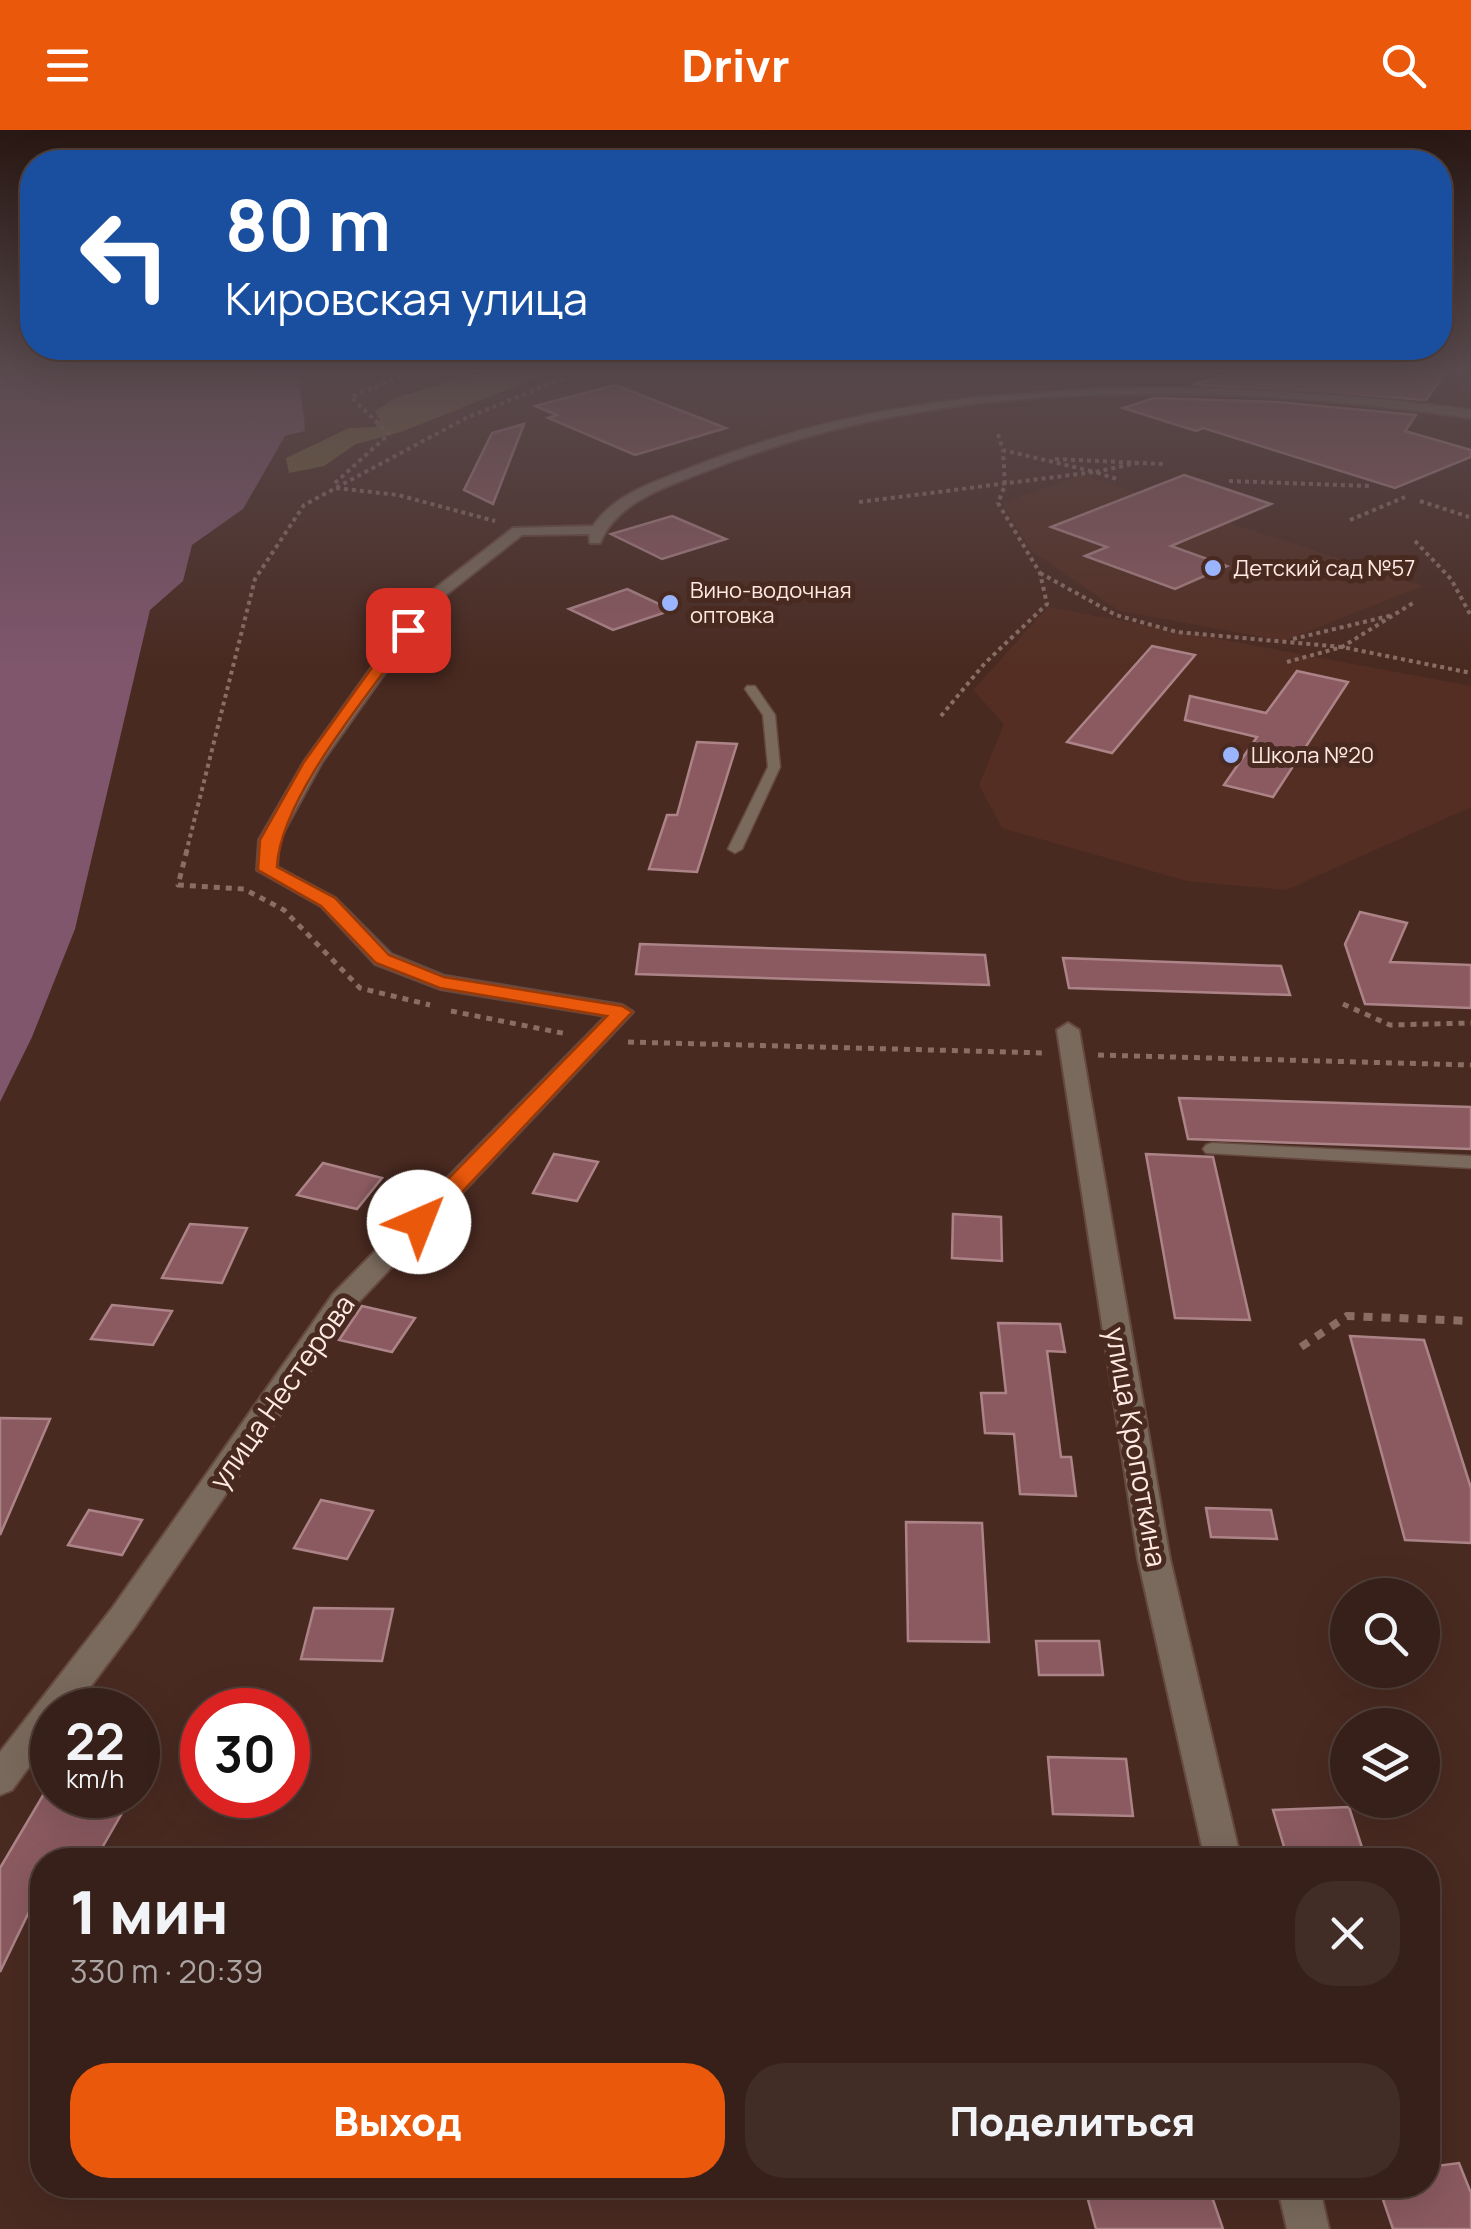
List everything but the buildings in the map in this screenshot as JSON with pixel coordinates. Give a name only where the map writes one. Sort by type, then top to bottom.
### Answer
[{"type":"street","points":[[518,531],[596,530],[650,488],[697,469]]},
{"type":"street","name":"улица Нестерова","points":[[70,1688],[343,1301],[622,1012],[440,982],[382,959],[328,902],[268,870],[269,840],[313,762],[426,603],[518,531]]},
{"type":"street","name":"улица Кропоткина","points":[[1070,1042],[1154,1559],[1220,1848]]},
{"type":"street","name":"улица Нестерова","points":[[0,1780],[30,1740]]},
{"type":"street","points":[[1301,2198],[1308,2229]]},
{"type":"lane","points":[[735,850],[774,767],[769,715],[751,689]]},
{"type":"lane","points":[[1212,1149],[1471,1162]]},
{"type":"path","points":[[332,487],[351,469]]},
{"type":"path","points":[[367,469],[304,506],[256,579],[178,885],[244,889],[284,910],[360,988],[511,1025],[597,1039],[1070,1042],[1471,1066]]},
{"type":"path","points":[[941,716],[985,664],[1047,604],[1040,574],[998,503],[1005,485],[1004,469]]},
{"type":"path","points":[[1084,469],[1120,480]]},
{"type":"path","points":[[859,502],[1110,469]]},
{"type":"path","points":[[1229,481],[1370,486]]},
{"type":"path","points":[[332,487],[427,502],[518,531]]},
{"type":"path","points":[[1350,520],[1405,497]]},
{"type":"path","points":[[1420,502],[1469,517]]},
{"type":"path","points":[[1415,542],[1451,580],[1471,616]]},
{"type":"path","points":[[1040,574],[1116,616],[1177,632],[1342,647],[1471,673]]},
{"type":"path","points":[[1287,662],[1342,647],[1413,603]]},
{"type":"path","points":[[1282,641],[1394,614]]},
{"type":"path","points":[[1343,1004],[1390,1025],[1471,1023]]},
{"type":"path","points":[[1302,1347],[1347,1316],[1471,1321]]},
{"type":"shaded area","points":[[0,469],[266,469],[243,509],[192,545],[183,581],[150,610],[75,929],[32,1037],[0,1102]]},
{"type":"shaded area","name":"Детский сад №57","points":[[1083,475],[1423,586],[1284,641],[1119,611],[1032,551],[1002,503]]},
{"type":"shaded area","name":"Школа №20","points":[[1048,607],[1471,686],[1471,807],[1286,890],[1187,881],[1002,828],[979,785],[1004,724],[973,690]]},
{"type":"place","name":"Детский сад №57","points":[[1213,568]]},
{"type":"place","name":"Вино-водочная оптовка","points":[[670,603]]},
{"type":"place","name":"Школа №20","points":[[1231,755]]},
{"type":"route","points":[[408,630],[313,762],[269,840],[268,870],[328,902],[382,959],[440,982],[622,1012],[419,1222]]}]
